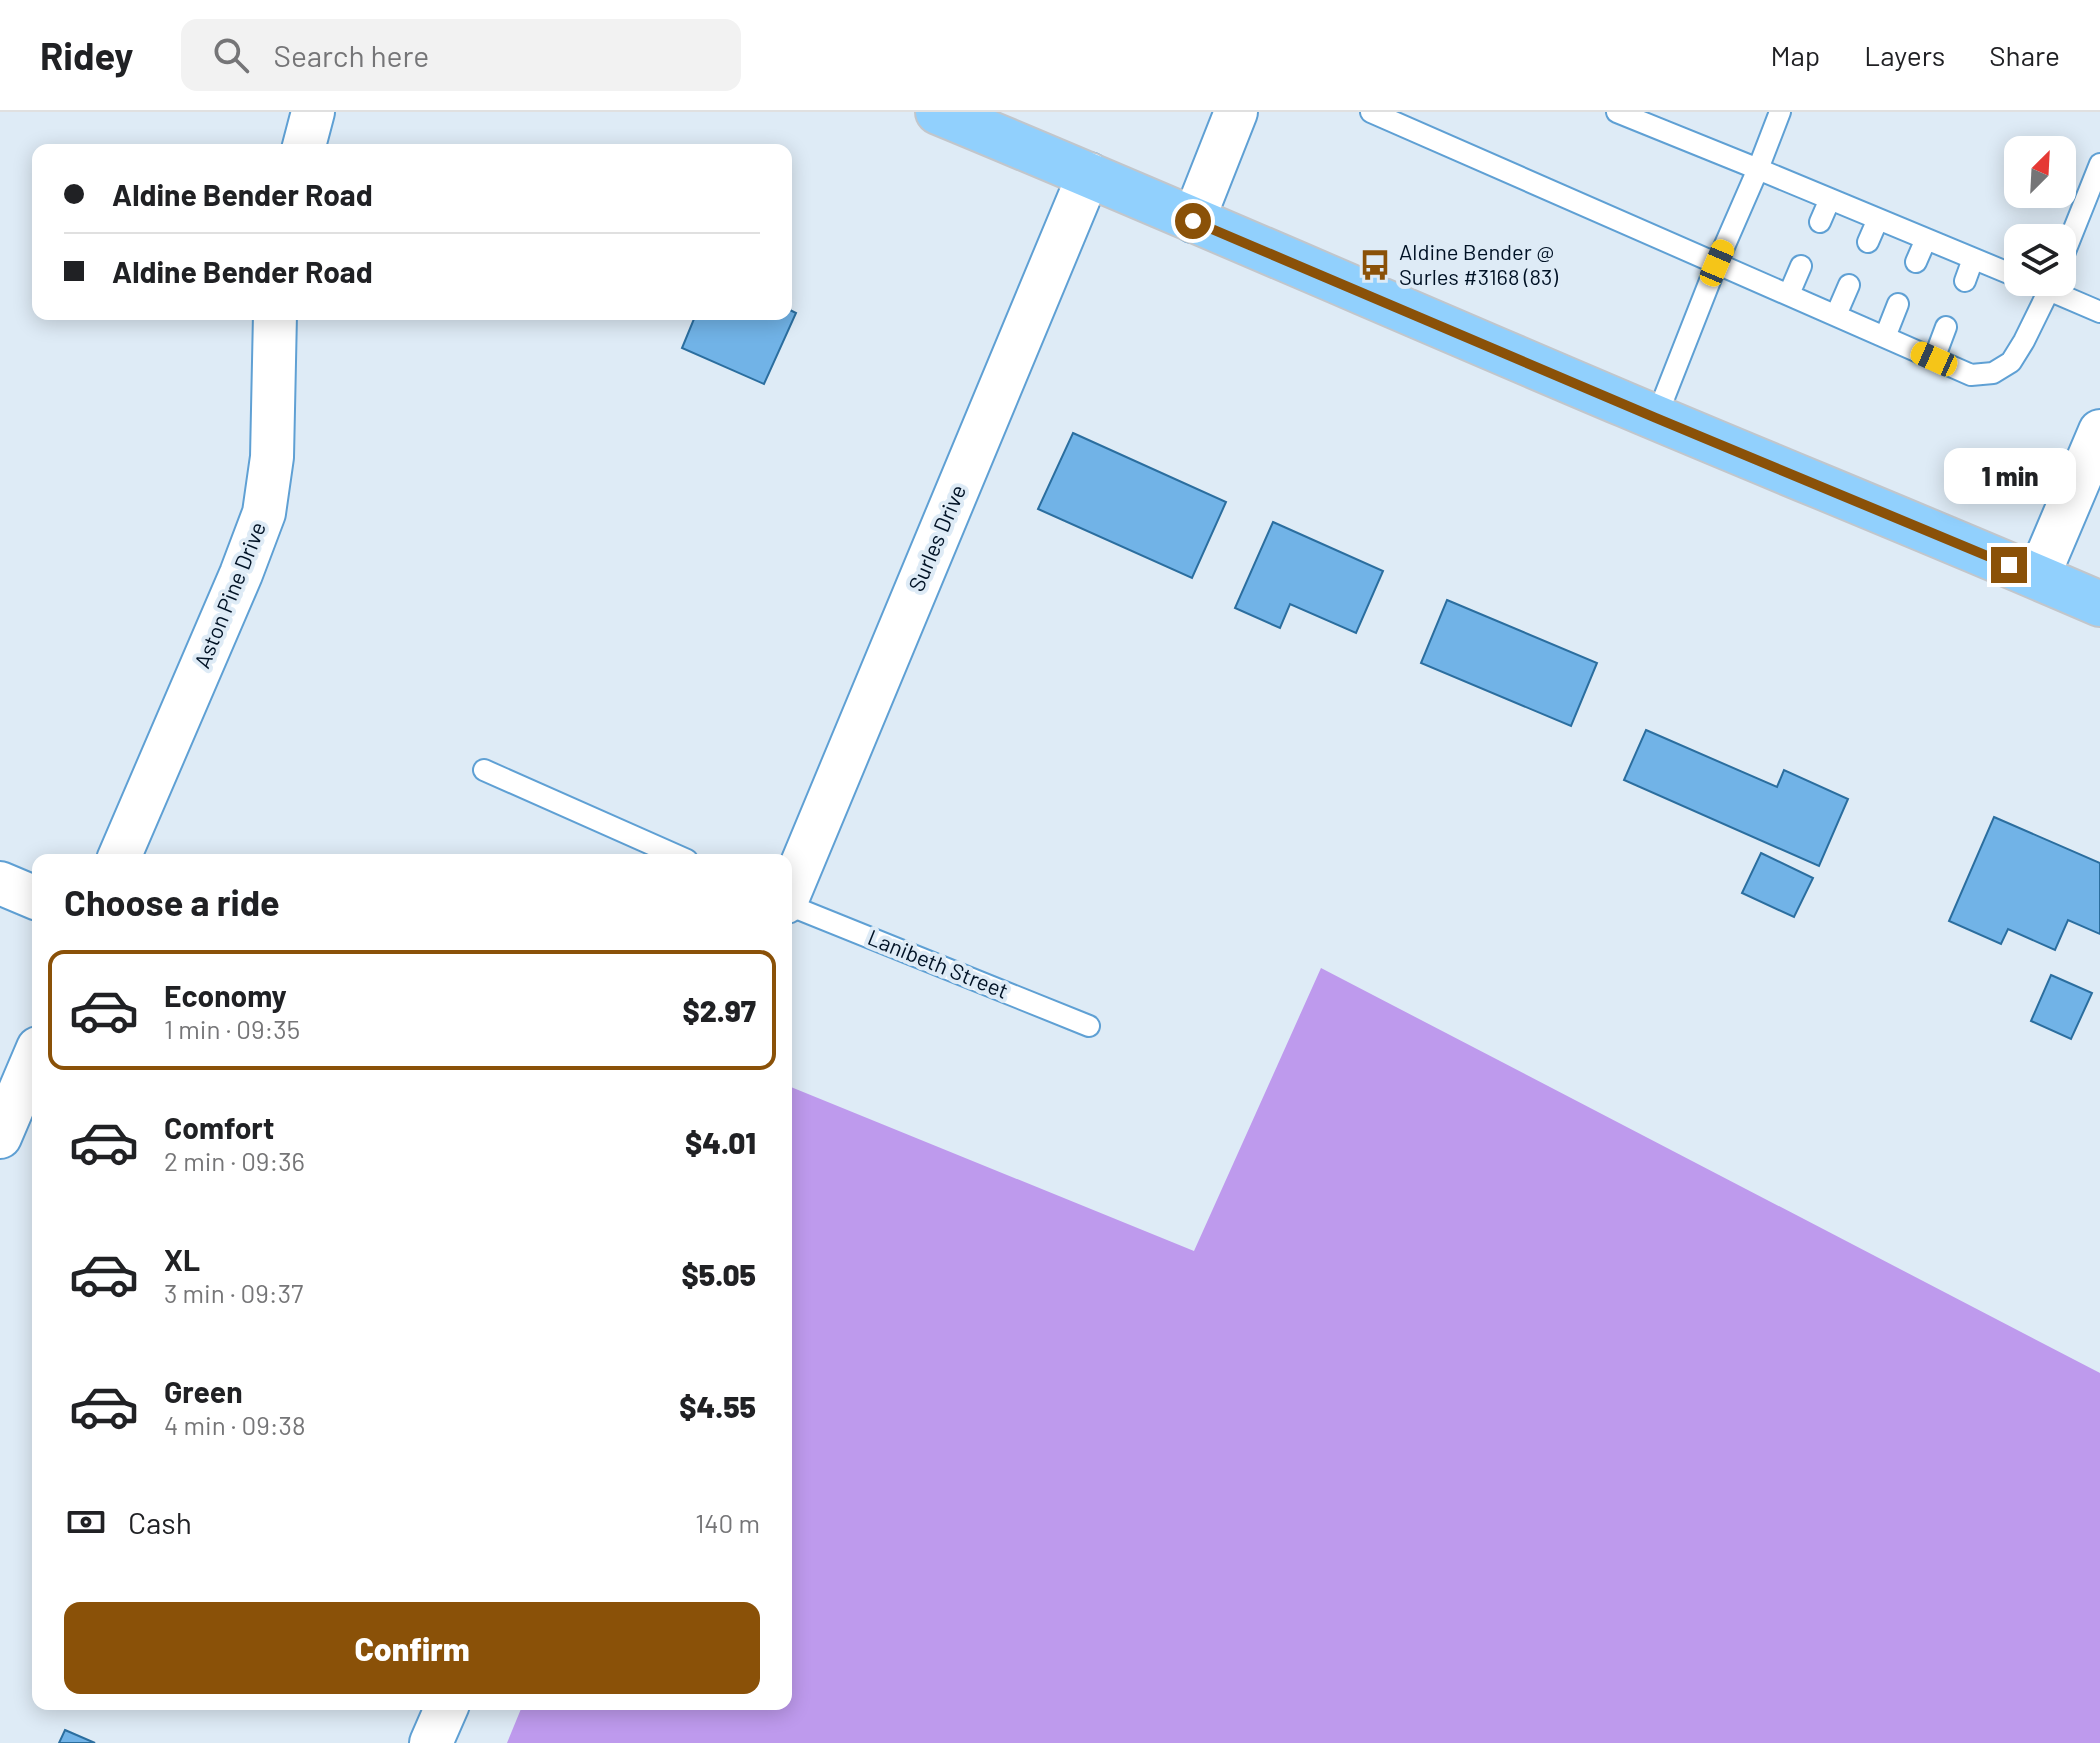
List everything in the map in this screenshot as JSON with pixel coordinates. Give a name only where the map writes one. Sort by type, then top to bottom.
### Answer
[{"type":"main road","points":[[938,112],[2100,604]]},
{"type":"street","points":[[305,144],[313,112]]},
{"type":"street","points":[[1193,221],[1236,112]]},
{"type":"street","name":"Surles Drive","points":[[792,889],[1089,174]]},
{"type":"street","name":"Aston Pine Drive","points":[[121,854],[241,574],[264,513],[272,457],[275,320]]},
{"type":"street","points":[[2038,577],[2100,431]]},
{"type":"street","points":[[0,883],[32,896]]},
{"type":"street","points":[[0,1137],[32,1062]]},
{"type":"street","points":[[431,1743],[445,1710]]},
{"type":"lane","points":[[1371,112],[1971,375],[1993,373],[2011,362],[2024,341],[2040,296]]},
{"type":"lane","points":[[1617,112],[2004,271]]},
{"type":"lane","points":[[1656,418],[1780,112]]},
{"type":"lane","points":[[2076,224],[2100,164]]},
{"type":"lane","points":[[1820,222],[1830,199]]},
{"type":"lane","points":[[1868,242],[1878,219]]},
{"type":"lane","points":[[1916,262],[1926,239]]},
{"type":"lane","points":[[1965,281],[1973,259]]},
{"type":"lane","points":[[1789,294],[1801,266]]},
{"type":"lane","points":[[1836,315],[1849,285]]},
{"type":"lane","points":[[2067,296],[2100,312]]},
{"type":"lane","points":[[1885,337],[1898,304]]},
{"type":"lane","points":[[1934,359],[1946,327]]},
{"type":"lane","points":[[484,770],[673,854]]},
{"type":"lane","name":"Lanibeth Street","points":[[792,905],[1089,1026]]},
{"type":"shaded area","points":[[1321,968],[2100,1373],[2100,1743],[507,1743],[521,1710],[792,1710],[792,1087],[1194,1251]]},
{"type":"building","points":[[792,311],[796,313],[764,384],[682,348],[694,320],[792,320]]},
{"type":"building","points":[[1073,433],[1226,502],[1192,578],[1038,509]]},
{"type":"building","points":[[1273,522],[1383,571],[1356,633],[1290,604],[1280,628],[1235,608]]},
{"type":"building","points":[[1447,600],[1597,663],[1571,726],[1421,663]]},
{"type":"building","points":[[1646,730],[1777,787],[1784,770],[1848,799],[1819,866],[1624,780]]},
{"type":"building","points":[[1994,817],[2100,863],[2100,934],[2068,920],[2055,950],[2008,929],[2001,944],[1949,921]]},
{"type":"building","points":[[1761,853],[1813,878],[1794,917],[1742,893]]},
{"type":"building","points":[[2051,975],[2092,993],[2071,1039],[2031,1021]]},
{"type":"building","points":[[65,1730],[95,1743],[59,1743]]},
{"type":"place","name":"Aldine Bender @ Surles #3168 (83)","points":[[1375,265]]},
{"type":"route","points":[[1193,221],[2009,565]]}]
